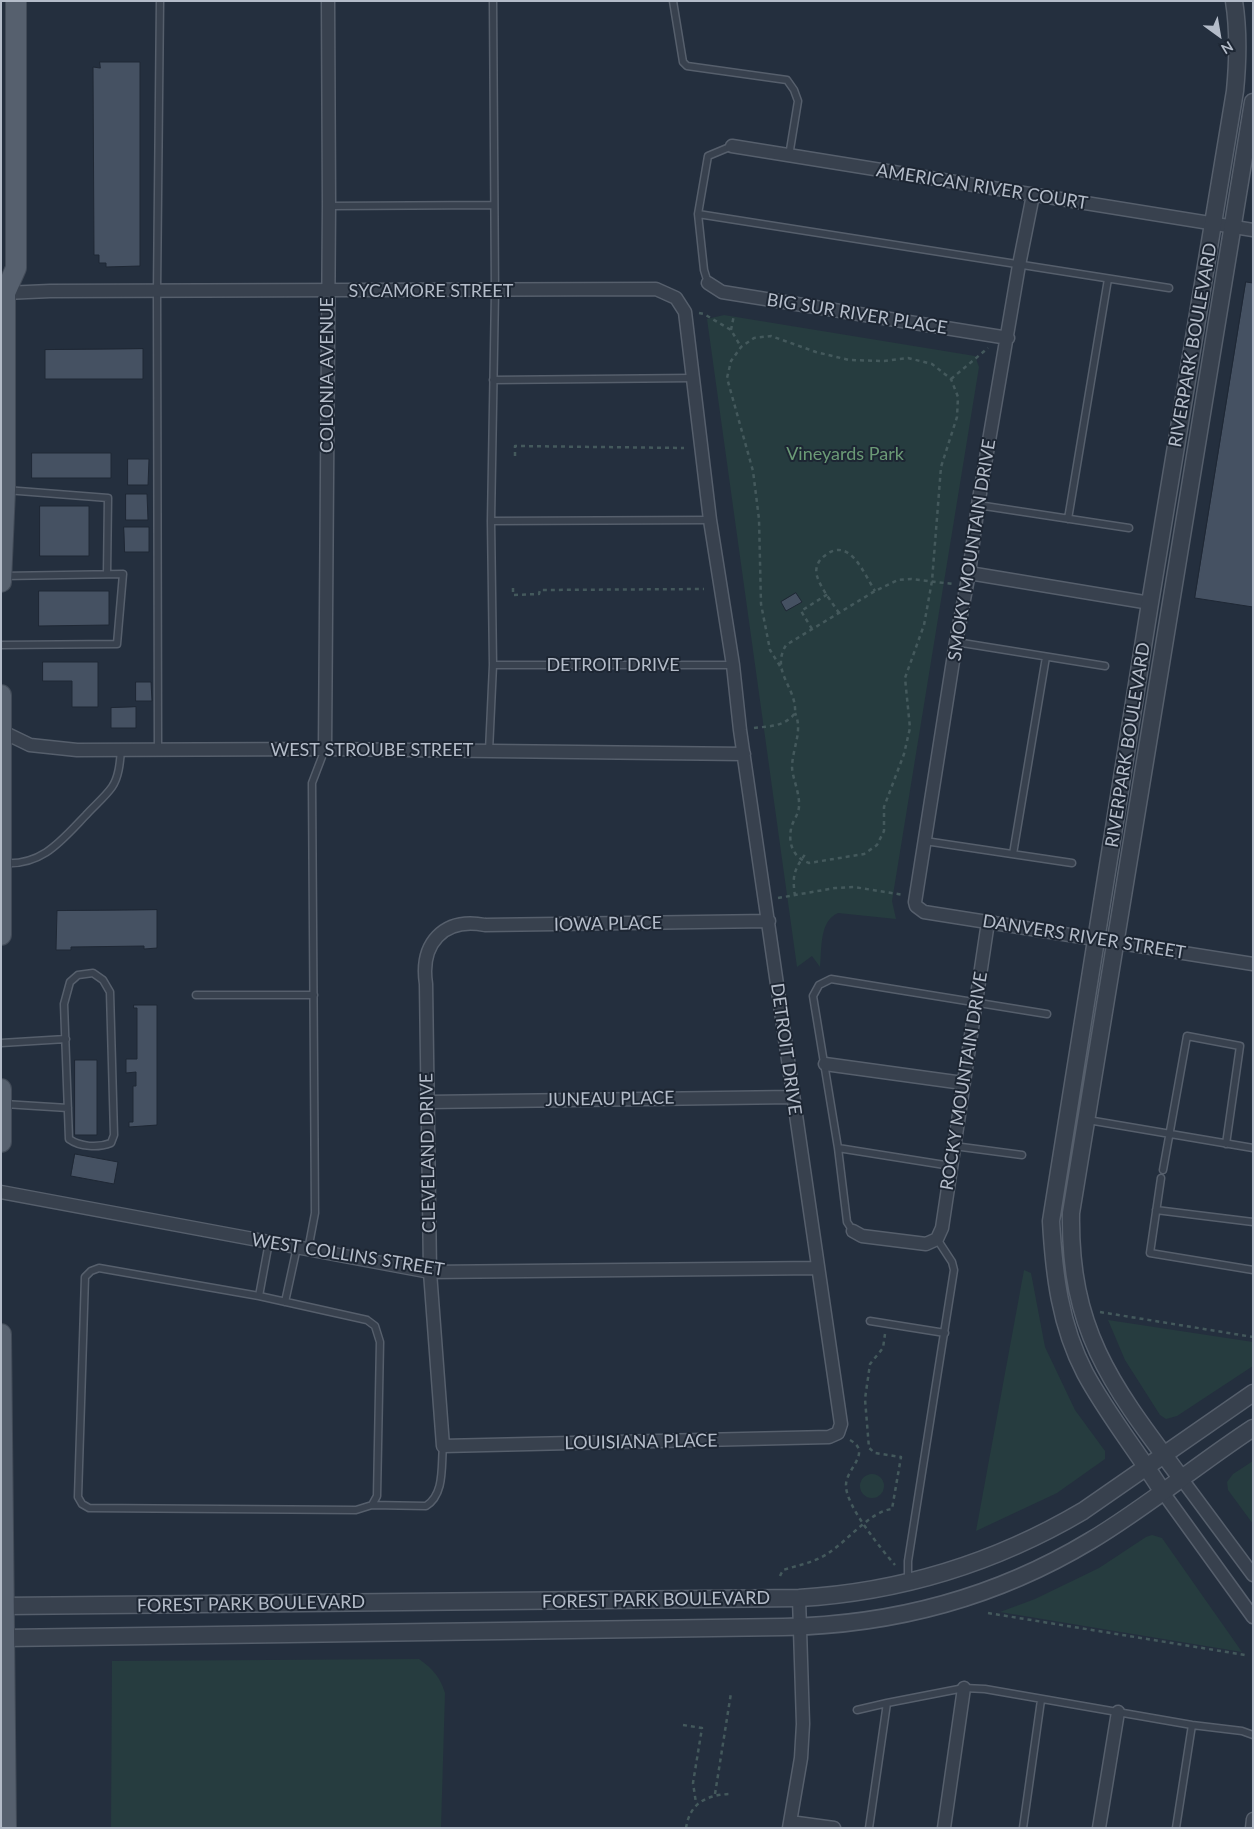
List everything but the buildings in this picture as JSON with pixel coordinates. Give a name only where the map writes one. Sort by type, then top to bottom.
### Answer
[{"type":"main road","points":[[1,582],[3,490],[2,291],[16,268],[16,1]]},
{"type":"main road","points":[[1,695],[1,935]]},
{"type":"main road","points":[[1,1089],[1,1142]]},
{"type":"main road","points":[[1,1334],[6,1828]]},
{"type":"street","name":"COLONIA AVENUE","points":[[325,749],[329,206],[328,1]]},
{"type":"street","name":"RIVERPARK BOULEVARD","points":[[1162,1491],[1084,1371],[1065,1324],[1055,1278],[1051,1221],[1238,61],[1238,28],[1234,1]]},
{"type":"street","name":"RIVERPARK BOULEVARD","points":[[1181,1478],[1102,1364],[1087,1328],[1076,1291],[1070,1249],[1071,1213],[1084,1120],[1116,943],[1231,226],[1253,102]]},
{"type":"street","name":"AMERICAN RIVER COURT","points":[[732,146],[1253,230]]},
{"type":"street","name":"SMOKY MOUNTAIN DRIVE","points":[[916,901],[956,642],[968,580],[978,504],[1008,338],[1019,265],[1033,195]]},
{"type":"street","name":"BIG SUR RIVER PLACE","points":[[708,283],[722,292],[1008,338]]},
{"type":"street","name":"SYCAMORE STREET","points":[[2,291],[494,292],[656,289],[676,298]]},
{"type":"street","name":"DETROIT DRIVE","points":[[676,298],[685,312],[710,520],[733,665],[740,730],[841,1424],[838,1433]]},
{"type":"street","points":[[968,580],[1150,603]]},
{"type":"street","name":"WEST STROUBE STREET","points":[[2,731],[30,745],[78,750],[325,749],[744,754]]},
{"type":"street","name":"DANVERS RIVER STREET","points":[[916,901],[924,912],[1253,964]]},
{"type":"street","name":"IOWA PLACE","points":[[448,929],[468,923],[485,925],[769,921]]},
{"type":"street","name":"ROCKY MOUNTAIN DRIVE","points":[[937,1239],[942,1228],[988,922]]},
{"type":"street","name":"CLEVELAND DRIVE","points":[[443,1446],[430,1272],[424,968],[426,955],[432,942],[448,929]]},
{"type":"street","points":[[825,1064],[963,1083]]},
{"type":"street","name":"JUNEAU PLACE","points":[[428,1102],[793,1097]]},
{"type":"street","name":"WEST COLLINS STREET","points":[[1,1192],[430,1272],[818,1268]]},
{"type":"street","points":[[853,1231],[862,1236],[926,1244],[937,1239]]},
{"type":"street","name":"FOREST PARK BOULEVARD","points":[[5,1606],[799,1598],[848,1594],[908,1584],[972,1565],[1028,1542],[1084,1511],[1253,1394]]},
{"type":"street","name":"FOREST PARK BOULEVARD","points":[[5,1638],[800,1627],[886,1618],[952,1602],[996,1587],[1054,1561],[1092,1540],[1253,1428]]},
{"type":"street","name":"LOUISIANA PLACE","points":[[443,1446],[829,1438],[838,1433]]},
{"type":"street","points":[[1181,1478],[1253,1575]]},
{"type":"street","points":[[1162,1491],[1253,1617]]},
{"type":"street","points":[[799,1598],[804,1724],[801,1758],[790,1825],[834,1828]]},
{"type":"street","points":[[944,1828],[964,1688]]},
{"type":"street","points":[[1099,1828],[1118,1712]]},
{"type":"street","points":[[1252,1828],[1253,1820]]},
{"type":"lane","points":[[158,750],[157,291],[160,1]]},
{"type":"lane","points":[[489,751],[493,665],[491,521],[494,292],[493,1]]},
{"type":"lane","points":[[673,1],[683,62],[687,66],[787,80],[794,90],[798,101],[789,156]]},
{"type":"lane","points":[[708,283],[704,270],[698,214],[708,156],[732,146]]},
{"type":"lane","points":[[329,206],[493,205]]},
{"type":"lane","points":[[698,214],[1169,288]]},
{"type":"lane","points":[[1068,519],[1108,279]]},
{"type":"lane","points":[[493,380],[693,378]]},
{"type":"lane","points":[[3,490],[38,491],[108,498],[108,574]]},
{"type":"lane","points":[[978,504],[1129,528]]},
{"type":"lane","points":[[491,521],[710,520]]},
{"type":"lane","points":[[1,645],[117,644],[123,574],[2,576]]},
{"type":"lane","points":[[956,642],[1105,666]]},
{"type":"lane","points":[[1013,854],[1046,657]]},
{"type":"lane","name":"DETROIT DRIVE","points":[[493,665],[733,665]]},
{"type":"lane","points":[[285,1302],[315,1213],[312,783],[325,749]]},
{"type":"lane","points":[[2,863],[18,864],[32,860],[42,856],[60,842],[113,786],[120,767],[121,750]]},
{"type":"lane","points":[[925,841],[1072,863]]},
{"type":"lane","points":[[93,973],[103,980],[110,992],[114,1135],[111,1143],[104,1146],[76,1144],[69,1139],[66,1039],[64,1004],[70,982],[78,975],[93,973]]},
{"type":"lane","points":[[853,1231],[847,1222],[838,1148],[813,996],[819,985],[832,979],[1048,1014]]},
{"type":"lane","points":[[196,995],[314,995]]},
{"type":"lane","points":[[1163,1170],[1187,1036],[1240,1046],[1226,1144]]},
{"type":"lane","points":[[1,1043],[66,1039]]},
{"type":"lane","points":[[2,1104],[68,1108]]},
{"type":"lane","points":[[1084,1120],[1253,1148]]},
{"type":"lane","points":[[954,1146],[1022,1155]]},
{"type":"lane","points":[[838,1148],[951,1166]]},
{"type":"lane","points":[[1161,1178],[1150,1253],[1253,1270]]},
{"type":"lane","points":[[1156,1210],[1253,1222]]},
{"type":"lane","points":[[908,1584],[908,1561],[954,1270],[952,1262],[937,1239]]},
{"type":"lane","points":[[259,1296],[269,1242]]},
{"type":"lane","points":[[372,1505],[377,1496],[379,1335],[375,1326],[367,1320],[259,1296],[109,1269],[99,1268],[91,1271],[85,1277],[78,1498],[82,1504],[89,1508],[356,1510],[372,1505],[426,1506],[433,1502],[439,1488],[443,1446]]},
{"type":"lane","points":[[870,1321],[944,1333]]},
{"type":"lane","points":[[857,1710],[964,1688],[985,1689],[1192,1725],[1242,1731],[1253,1735]]},
{"type":"lane","points":[[1023,1828],[1041,1700]]},
{"type":"lane","points":[[868,1828],[887,1703]]},
{"type":"lane","points":[[1176,1828],[1192,1725]]},
{"type":"path","points":[[685,312],[704,314],[732,330],[741,347]]},
{"type":"path","points":[[732,330],[734,315]]},
{"type":"path","points":[[771,336],[816,352],[849,360],[884,361],[908,358],[932,364],[951,379],[958,397],[957,417],[941,467],[932,581],[924,624],[905,678],[910,728],[904,754],[884,807],[884,831],[877,845],[864,854],[818,862],[801,860],[792,851],[790,829],[798,811],[799,798],[792,768],[799,722],[794,713],[793,701],[780,666],[770,650],[761,604],[759,519],[753,471],[727,378],[731,362],[741,347],[754,338],[771,336]]},
{"type":"path","points":[[951,379],[989,347]]},
{"type":"path","points":[[515,456],[515,446],[684,448]]},
{"type":"path","points":[[839,613],[817,576],[819,561],[834,551],[841,549],[854,557],[875,591]]},
{"type":"path","points":[[780,666],[780,659],[786,645],[875,591],[898,580],[968,580]]},
{"type":"path","points":[[513,588],[513,595],[539,594],[540,590],[704,589]]},
{"type":"path","points":[[812,629],[801,611],[828,594]]},
{"type":"path","points":[[740,730],[780,725],[791,718],[794,713]]},
{"type":"path","points":[[795,896],[794,869],[806,853]]},
{"type":"path","points":[[766,899],[795,896],[835,888],[854,887],[916,901]]},
{"type":"path","points":[[1100,1312],[1253,1337]]},
{"type":"path","points":[[780,1576],[783,1570],[814,1561],[828,1554],[879,1512],[892,1509],[901,1457],[875,1453],[869,1448],[865,1399],[870,1364],[883,1348],[886,1334]]},
{"type":"path","points":[[838,1433],[854,1442],[859,1453],[858,1461],[851,1469],[845,1486],[852,1503],[875,1542],[895,1565]]},
{"type":"path","points":[[988,1613],[1245,1655]]},
{"type":"path","points":[[715,1794],[731,1693]]},
{"type":"path","points":[[683,1725],[702,1728],[693,1783],[696,1803]]},
{"type":"path","points":[[686,1828],[687,1818],[696,1803],[715,1794],[730,1794]]},
{"type":"green space","name":"Vineyards Park","points":[[724,315],[975,356],[979,367],[892,901],[896,919],[838,913],[827,922],[824,929],[820,967],[812,956],[797,967],[707,319]]},
{"type":"green space","points":[[1024,1270],[1031,1273],[1045,1347],[1075,1410],[1105,1451],[1105,1459],[1057,1493],[976,1531]]},
{"type":"green space","points":[[1108,1320],[1253,1342],[1253,1366],[1177,1416],[1166,1419],[1160,1415],[1125,1360]]},
{"type":"green space","points":[[1253,1461],[1253,1524],[1228,1490],[1227,1482],[1233,1474]]},
{"type":"green space","points":[[872,1474],[880,1478],[884,1486],[880,1494],[872,1498],[864,1494],[860,1486],[864,1478]]},
{"type":"green space","points":[[1152,1535],[1162,1538],[1242,1652],[1000,1612],[1035,1599],[1099,1568]]},
{"type":"green space","points":[[419,1659],[435,1674],[441,1682],[445,1693],[441,1828],[111,1828],[112,1661]]}]
